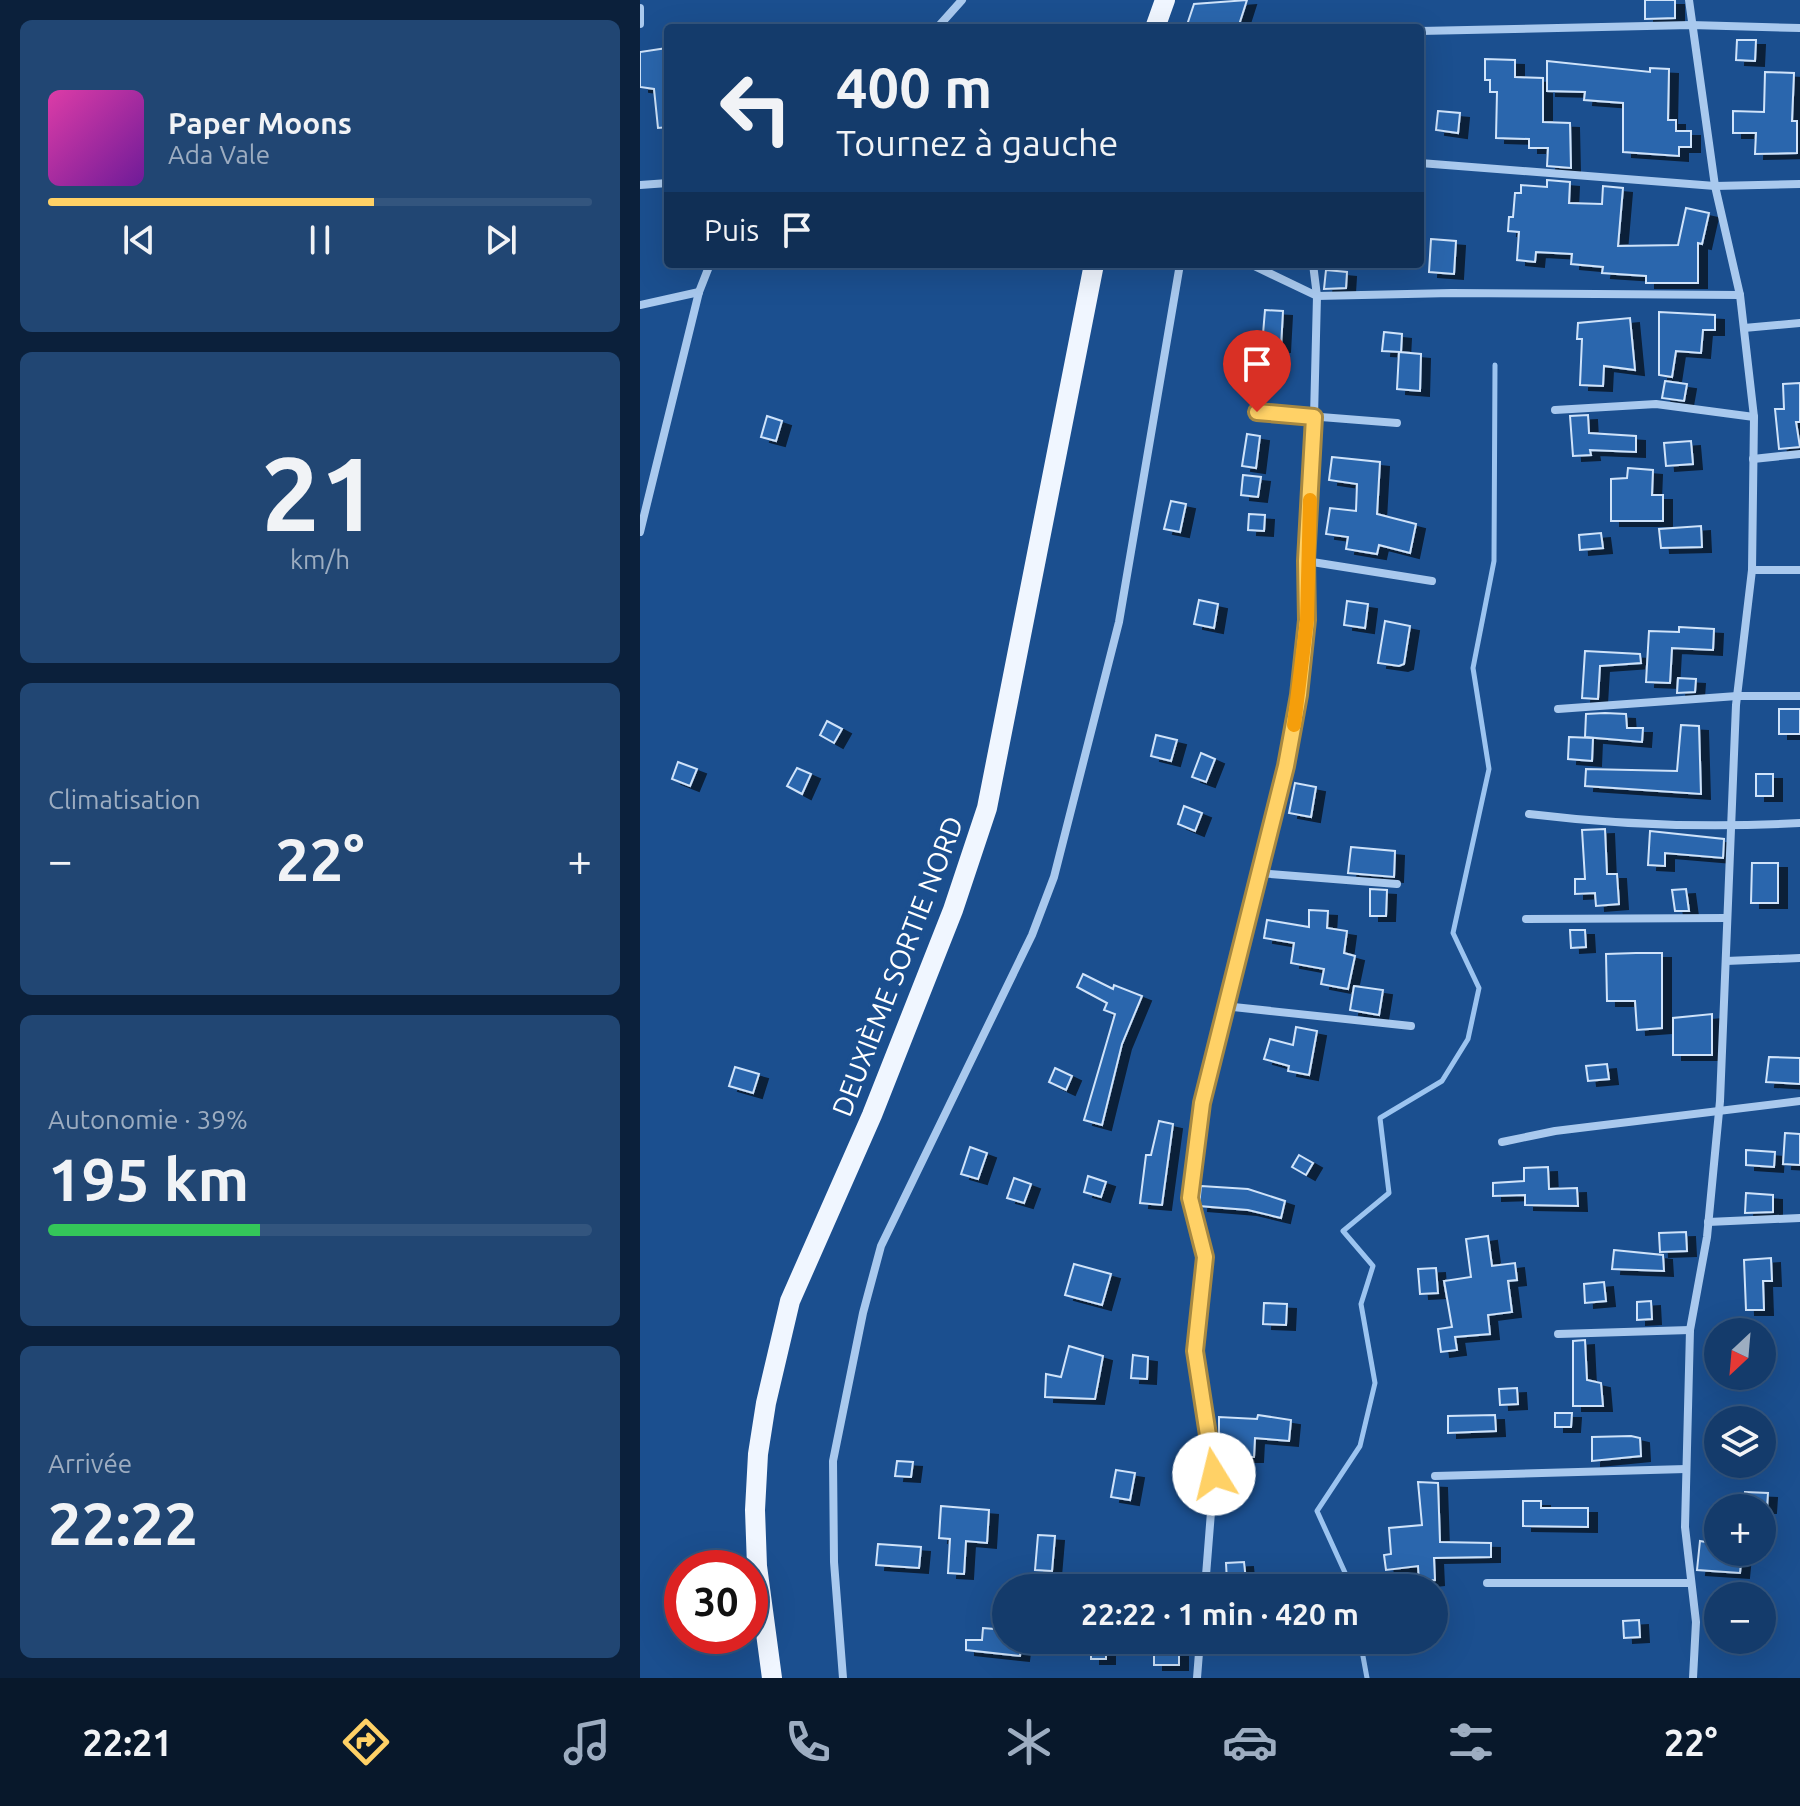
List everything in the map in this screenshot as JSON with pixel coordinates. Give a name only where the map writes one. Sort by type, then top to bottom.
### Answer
[{"type":"main road","points":[[1156,24],[1165,0]]},
{"type":"main road","name":"DEUXIÈME SORTIE NORD","points":[[772,1678],[757,1566],[755,1510],[758,1454],[766,1403],[790,1301],[872,1115],[953,910],[987,808],[1093,268]]},
{"type":"street","points":[[941,24],[962,0]]},
{"type":"street","points":[[1689,0],[1715,186],[1740,295],[1754,417],[1752,570],[1737,696],[1719,1111],[1708,1222],[1690,1330],[1685,1527],[1689,1583],[1696,1622],[1693,1678]]},
{"type":"street","points":[[640,8],[640,24]]},
{"type":"street","points":[[1424,31],[1691,25],[1800,28]]},
{"type":"street","points":[[1424,163],[1715,186],[1800,184]]},
{"type":"street","points":[[640,185],[664,183]]},
{"type":"street","points":[[640,532],[643,503],[699,292],[708,268]]},
{"type":"street","points":[[843,1678],[834,1562],[833,1461],[859,1327],[881,1246],[1032,935],[1054,877],[1119,622],[1179,268]]},
{"type":"street","points":[[1258,268],[1317,296],[1452,293],[1740,295]]},
{"type":"street","points":[[1206,1574],[1214,1474],[1195,1351],[1205,1257],[1190,1198],[1202,1103],[1286,766],[1299,695],[1307,620],[1306,561],[1314,417],[1317,296],[1314,268]]},
{"type":"street","points":[[640,305],[699,292]]},
{"type":"street","points":[[1744,328],[1800,323]]},
{"type":"street","points":[[1555,410],[1656,404],[1754,417]]},
{"type":"street","points":[[1257,412],[1397,423]]},
{"type":"street","points":[[1753,459],[1800,454]]},
{"type":"street","points":[[1306,561],[1432,581]]},
{"type":"street","points":[[1752,570],[1800,570]]},
{"type":"street","points":[[1558,709],[1737,696],[1800,696]]},
{"type":"street","points":[[1529,814],[1575,820],[1731,827],[1800,823]]},
{"type":"street","points":[[1258,873],[1397,884]]},
{"type":"street","points":[[1526,919],[1726,918]]},
{"type":"street","points":[[1726,961],[1800,958]]},
{"type":"street","points":[[1224,1006],[1411,1026]]},
{"type":"street","points":[[1502,1142],[1555,1131],[1800,1101]]},
{"type":"street","points":[[1708,1222],[1800,1218]]},
{"type":"street","points":[[1558,1334],[1690,1330]]},
{"type":"street","points":[[1435,1476],[1686,1469]]},
{"type":"street","points":[[1487,1583],[1689,1583]]},
{"type":"street","points":[[1197,1678],[1199,1654]]},
{"type":"building","points":[[1247,0],[1239,24],[1187,24],[1194,4]]},
{"type":"building","points":[[1645,0],[1675,0],[1675,18],[1645,19]]},
{"type":"building","points":[[1737,40],[1756,40],[1755,61],[1736,60]]},
{"type":"building","points":[[664,48],[664,127],[658,128],[654,89],[640,87],[640,52]]},
{"type":"building","points":[[1485,59],[1515,60],[1515,77],[1543,78],[1543,122],[1570,123],[1571,168],[1547,166],[1548,148],[1529,148],[1529,139],[1496,138],[1497,92],[1490,92],[1490,80],[1485,80]]},
{"type":"building","points":[[1547,61],[1650,72],[1650,68],[1669,69],[1668,120],[1676,120],[1676,131],[1691,131],[1691,147],[1679,147],[1679,156],[1623,152],[1623,103],[1584,100],[1585,92],[1547,91]]},
{"type":"building","points":[[1765,72],[1794,73],[1792,121],[1797,121],[1797,153],[1755,154],[1756,133],[1733,133],[1733,111],[1764,112]]},
{"type":"building","points":[[1438,111],[1460,113],[1458,133],[1436,130]]},
{"type":"building","points":[[1547,180],[1570,182],[1569,203],[1602,204],[1603,186],[1623,188],[1618,246],[1678,245],[1686,208],[1709,213],[1702,244],[1698,243],[1698,283],[1646,283],[1646,276],[1602,273],[1603,267],[1571,264],[1572,254],[1536,252],[1535,262],[1517,260],[1519,232],[1508,231],[1515,193],[1521,193],[1521,185],[1547,187]]},
{"type":"building","points":[[1431,239],[1456,241],[1454,274],[1429,272]]},
{"type":"building","points":[[1326,270],[1347,272],[1346,288],[1324,289]]},
{"type":"building","points":[[1265,310],[1283,311],[1281,347],[1262,346]]},
{"type":"building","points":[[1659,312],[1715,315],[1715,330],[1703,330],[1701,353],[1676,351],[1672,377],[1659,375]]},
{"type":"building","points":[[1630,318],[1635,370],[1604,366],[1603,386],[1580,385],[1582,339],[1577,339],[1578,323]]},
{"type":"building","points":[[1384,332],[1402,334],[1401,352],[1382,351]]},
{"type":"building","points":[[1399,352],[1421,354],[1420,391],[1397,389]]},
{"type":"building","points":[[1665,381],[1687,384],[1684,401],[1662,398]]},
{"type":"building","points":[[1800,383],[1800,422],[1796,422],[1800,447],[1779,449],[1775,409],[1784,409],[1783,384]]},
{"type":"building","points":[[1588,415],[1589,433],[1636,436],[1636,452],[1590,450],[1591,455],[1573,456],[1570,416]]},
{"type":"building","points":[[767,416],[782,421],[776,441],[761,437]]},
{"type":"building","points":[[1247,434],[1260,436],[1256,468],[1242,466]]},
{"type":"building","points":[[1691,441],[1693,464],[1666,466],[1664,443]]},
{"type":"building","points":[[1332,457],[1380,462],[1377,514],[1416,524],[1410,553],[1379,545],[1377,554],[1346,549],[1348,537],[1326,534],[1330,508],[1356,511],[1357,484],[1329,480]]},
{"type":"building","points":[[1628,468],[1653,470],[1652,495],[1663,495],[1663,521],[1611,521],[1611,479],[1627,478]]},
{"type":"building","points":[[1243,475],[1261,477],[1258,497],[1241,495]]},
{"type":"building","points":[[1171,501],[1186,504],[1180,532],[1164,529]]},
{"type":"building","points":[[1249,514],[1265,515],[1264,531],[1248,530]]},
{"type":"building","points":[[1701,526],[1702,547],[1661,548],[1659,529]]},
{"type":"building","points":[[1601,533],[1603,548],[1580,550],[1579,535]]},
{"type":"building","points":[[1199,600],[1218,604],[1214,628],[1194,624]]},
{"type":"building","points":[[1347,601],[1368,604],[1365,628],[1344,625]]},
{"type":"building","points":[[1385,621],[1410,626],[1404,664],[1399,666],[1378,663]]},
{"type":"building","points":[[1679,627],[1714,629],[1713,650],[1672,648],[1670,683],[1646,682],[1649,631],[1679,632]]},
{"type":"building","points":[[1585,651],[1640,654],[1641,663],[1600,666],[1598,699],[1582,698]]},
{"type":"building","points":[[1678,678],[1696,679],[1695,692],[1677,693]]},
{"type":"building","points":[[1779,709],[1800,709],[1800,734],[1779,734]]},
{"type":"building","points":[[1586,714],[1626,714],[1627,728],[1643,728],[1642,742],[1585,737]]},
{"type":"building","points":[[827,721],[842,729],[834,743],[820,735]]},
{"type":"building","points":[[1681,725],[1699,726],[1701,794],[1585,786],[1586,769],[1677,771]]},
{"type":"building","points":[[1156,735],[1177,740],[1171,761],[1151,756]]},
{"type":"building","points":[[1569,737],[1593,738],[1592,761],[1568,759]]},
{"type":"building","points":[[1201,753],[1215,759],[1206,782],[1192,777]]},
{"type":"building","points":[[678,762],[697,769],[690,786],[672,779]]},
{"type":"building","points":[[797,768],[811,774],[802,794],[787,786]]},
{"type":"building","points":[[1756,774],[1773,774],[1773,796],[1756,796]]},
{"type":"building","points":[[1295,783],[1316,787],[1311,817],[1289,813]]},
{"type":"building","points":[[1184,806],[1202,813],[1195,831],[1178,824]]},
{"type":"building","points":[[1605,829],[1607,874],[1617,874],[1619,904],[1596,906],[1595,893],[1575,894],[1575,879],[1585,879],[1582,830]]},
{"type":"building","points":[[1650,831],[1724,839],[1723,858],[1665,853],[1665,866],[1648,865]]},
{"type":"building","points":[[1351,847],[1395,851],[1394,877],[1348,873]]},
{"type":"building","points":[[1752,863],[1778,863],[1778,903],[1751,903]]},
{"type":"building","points":[[1370,889],[1387,890],[1386,916],[1370,916]]},
{"type":"building","points":[[1686,889],[1689,911],[1675,911],[1672,890]]},
{"type":"building","points":[[1309,910],[1328,911],[1327,928],[1347,931],[1344,953],[1355,956],[1348,989],[1321,984],[1324,969],[1291,963],[1294,943],[1264,938],[1267,920],[1309,927]]},
{"type":"building","points":[[1570,930],[1585,930],[1586,947],[1571,948]]},
{"type":"building","points":[[1662,953],[1662,1028],[1637,1030],[1635,1001],[1607,1001],[1606,954]]},
{"type":"building","points":[[1083,974],[1113,989],[1114,985],[1142,996],[1122,1044],[1102,1125],[1084,1120],[1115,1014],[1104,1010],[1107,1003],[1077,987]]},
{"type":"building","points":[[1354,986],[1383,990],[1379,1015],[1350,1010]]},
{"type":"building","points":[[1712,1014],[1712,1055],[1673,1055],[1673,1018]]},
{"type":"building","points":[[1296,1027],[1317,1031],[1309,1075],[1288,1071],[1289,1066],[1264,1059],[1270,1039],[1293,1045]]},
{"type":"building","points":[[1769,1057],[1800,1058],[1800,1084],[1766,1082]]},
{"type":"building","points":[[1607,1064],[1609,1079],[1588,1081],[1586,1066]]},
{"type":"building","points":[[735,1067],[759,1074],[753,1093],[729,1086]]},
{"type":"building","points":[[1055,1068],[1072,1076],[1066,1090],[1049,1082]]},
{"type":"building","points":[[1159,1121],[1173,1124],[1162,1205],[1140,1203],[1146,1155],[1151,1155]]},
{"type":"building","points":[[1785,1133],[1800,1134],[1800,1165],[1783,1164]]},
{"type":"building","points":[[970,1147],[987,1153],[978,1179],[961,1174]]},
{"type":"building","points":[[1746,1150],[1775,1152],[1774,1167],[1746,1165]]},
{"type":"building","points":[[1299,1155],[1313,1163],[1306,1175],[1292,1167]]},
{"type":"building","points":[[1548,1167],[1549,1189],[1577,1188],[1578,1206],[1525,1205],[1525,1195],[1493,1196],[1493,1183],[1524,1181],[1524,1168]]},
{"type":"building","points":[[1088,1176],[1106,1182],[1101,1197],[1084,1192]]},
{"type":"building","points":[[1014,1178],[1031,1184],[1024,1203],[1007,1198]]},
{"type":"building","points":[[1201,1186],[1248,1189],[1285,1201],[1281,1218],[1248,1210],[1199,1206]]},
{"type":"building","points":[[1746,1193],[1773,1195],[1773,1212],[1745,1213]]},
{"type":"building","points":[[1686,1232],[1687,1251],[1660,1252],[1659,1233]]},
{"type":"building","points":[[1488,1236],[1492,1266],[1515,1263],[1517,1280],[1508,1281],[1512,1312],[1488,1315],[1490,1334],[1455,1337],[1457,1350],[1441,1352],[1438,1329],[1452,1327],[1444,1281],[1471,1277],[1466,1239]]},
{"type":"building","points":[[1614,1250],[1663,1255],[1664,1271],[1612,1269]]},
{"type":"building","points":[[1771,1258],[1772,1281],[1763,1281],[1764,1310],[1746,1310],[1744,1260]]},
{"type":"building","points":[[1074,1264],[1111,1274],[1102,1305],[1065,1295]]},
{"type":"building","points":[[1436,1268],[1438,1293],[1420,1294],[1418,1269]]},
{"type":"building","points":[[1604,1282],[1606,1301],[1585,1303],[1584,1284]]},
{"type":"building","points":[[1651,1301],[1652,1319],[1637,1320],[1637,1302]]},
{"type":"building","points":[[1264,1303],[1287,1304],[1286,1325],[1263,1324]]},
{"type":"building","points":[[1585,1340],[1587,1380],[1601,1383],[1603,1406],[1573,1406],[1573,1341]]},
{"type":"building","points":[[1069,1346],[1103,1356],[1095,1399],[1045,1397],[1046,1374],[1061,1377]]},
{"type":"building","points":[[1133,1355],[1148,1357],[1147,1379],[1131,1378]]},
{"type":"building","points":[[1517,1388],[1518,1404],[1500,1405],[1499,1389]]},
{"type":"building","points":[[1555,1413],[1572,1413],[1571,1427],[1555,1427]]},
{"type":"building","points":[[1258,1415],[1291,1420],[1289,1441],[1255,1438],[1254,1457],[1235,1457],[1235,1462],[1219,1461],[1219,1417],[1257,1419]]},
{"type":"building","points":[[1495,1415],[1496,1431],[1448,1433],[1448,1416]]},
{"type":"building","points":[[1592,1437],[1640,1438],[1641,1456],[1592,1461]]},
{"type":"building","points":[[897,1461],[913,1462],[911,1477],[895,1476]]},
{"type":"building","points":[[1116,1470],[1135,1473],[1130,1500],[1111,1497]]},
{"type":"building","points":[[1418,1482],[1438,1483],[1440,1542],[1491,1543],[1491,1557],[1434,1558],[1435,1574],[1418,1574],[1418,1566],[1386,1570],[1384,1555],[1391,1554],[1389,1528],[1422,1525]]},
{"type":"building","points":[[1523,1501],[1541,1501],[1541,1508],[1588,1508],[1588,1527],[1523,1526]]},
{"type":"building","points":[[941,1506],[989,1510],[987,1543],[966,1541],[964,1574],[948,1573],[950,1539],[939,1538]]},
{"type":"building","points":[[1038,1535],[1055,1536],[1052,1571],[1035,1570]]},
{"type":"building","points":[[1700,1541],[1704,1542],[1704,1566],[1741,1566],[1740,1573],[1697,1570]]},
{"type":"building","points":[[878,1544],[921,1547],[919,1568],[876,1565]]},
{"type":"building","points":[[1244,1562],[1245,1574],[1227,1574],[1226,1563]]},
{"type":"building","points":[[1639,1620],[1640,1637],[1624,1638],[1623,1621]]},
{"type":"building","points":[[983,1628],[992,1629],[992,1653],[966,1650],[966,1640],[982,1640]]},
{"type":"building","points":[[1091,1654],[1106,1654],[1106,1659],[1091,1659]]},
{"type":"building","points":[[1154,1654],[1179,1654],[1179,1665],[1154,1665]]},
{"type":"waterway","points":[[1346,1574],[1317,1511],[1360,1446],[1375,1383],[1361,1304],[1373,1266],[1343,1231],[1389,1193],[1380,1118],[1442,1081],[1468,1039],[1479,988],[1453,933],[1489,769],[1473,668],[1494,561],[1495,365]]},
{"type":"waterway","points":[[1363,1654],[1367,1678]]},
{"type":"slow traffic","points":[[1294,725],[1307,620],[1306,561],[1310,500]]},
{"type":"route","points":[[1214,1474],[1195,1351],[1205,1257],[1190,1198],[1202,1103],[1286,766],[1299,695],[1307,620],[1306,561],[1314,417],[1257,412]]}]
